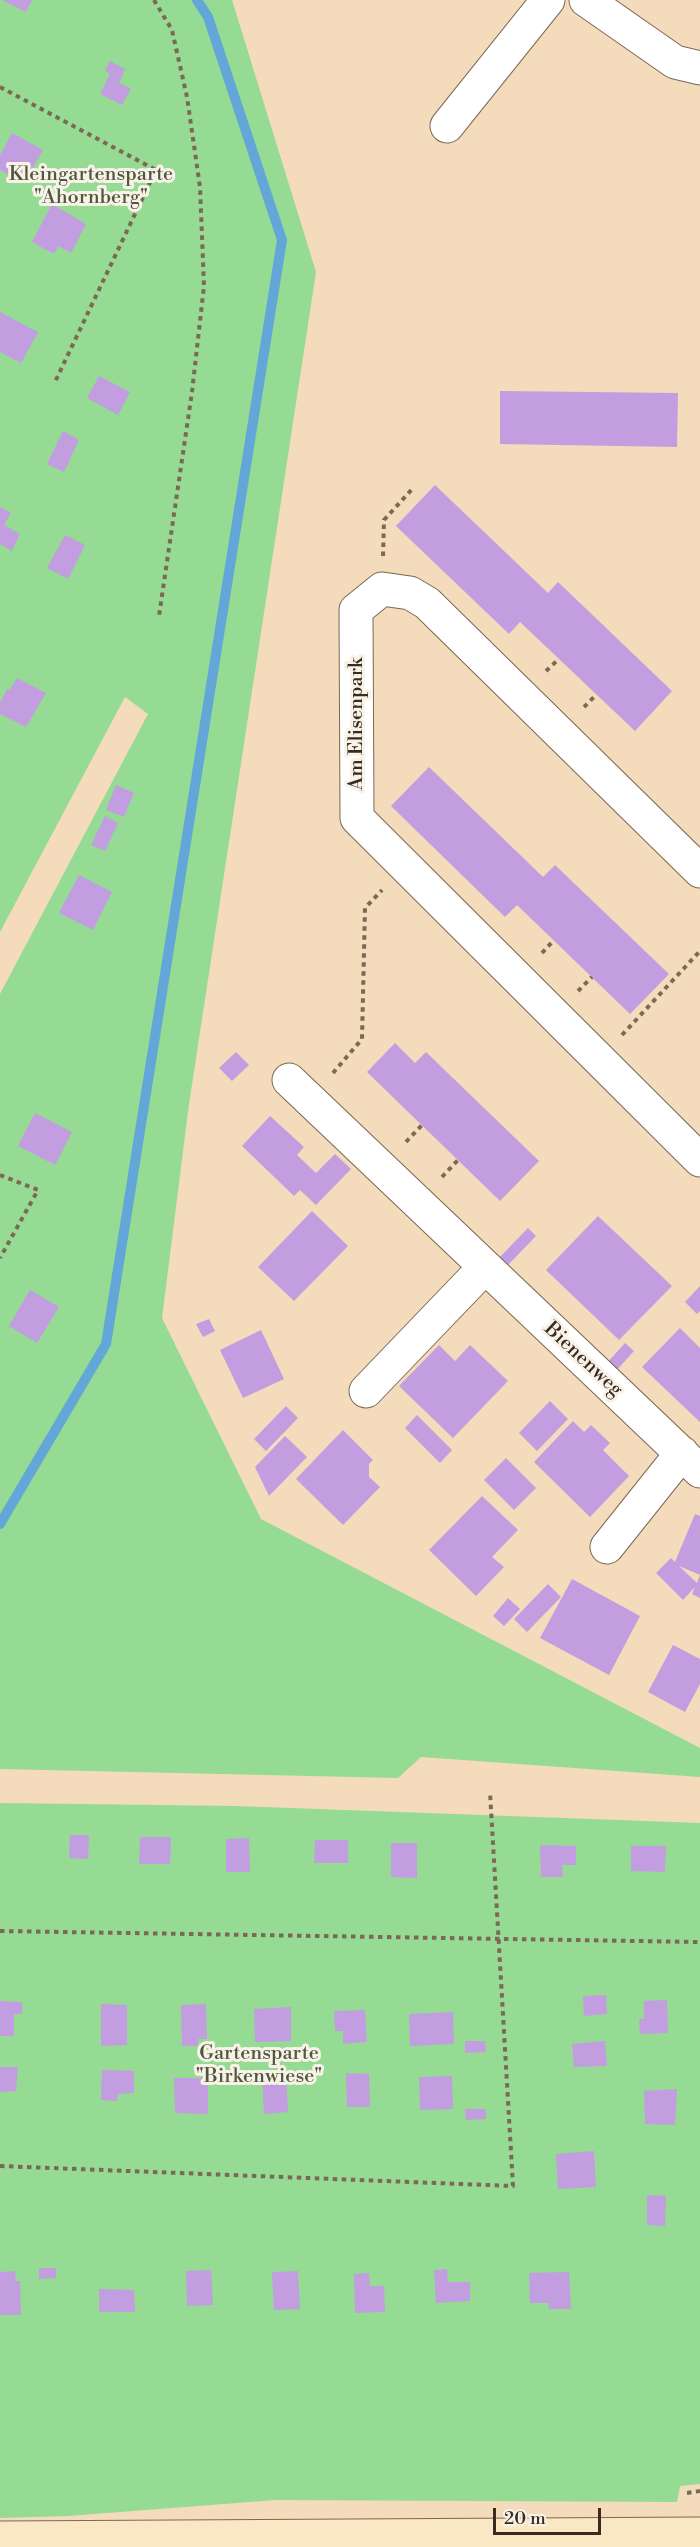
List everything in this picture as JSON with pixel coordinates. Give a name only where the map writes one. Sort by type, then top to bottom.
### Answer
[{"type":"main road","points":[[0,2538],[700,2534]]},
{"type":"street","points":[[447,126],[548,0]]},
{"type":"street","points":[[586,0],[675,62],[700,69]]},
{"type":"street","points":[[382,589],[410,593],[427,603],[700,871]]},
{"type":"street","name":"Am Elisenpark","points":[[382,589],[356,610],[357,818],[700,1160]]},
{"type":"street","name":"Bienenweg","points":[[299,1090],[691,1462],[608,1547]]},
{"type":"street","points":[[366,1391],[485,1267]]},
{"type":"path","points":[[154,0],[172,30],[187,97],[200,187],[204,286],[192,392],[159,616]]},
{"type":"path","points":[[0,87],[156,170],[54,384]]},
{"type":"path","points":[[382,589],[384,520],[414,487]]},
{"type":"path","points":[[299,1090],[362,1039],[365,908],[404,866]]},
{"type":"path","points":[[599,1060],[700,951]]},
{"type":"path","points":[[0,1175],[38,1190],[0,1258]]},
{"type":"path","points":[[0,2166],[513,2186],[490,1792]]},
{"type":"path","points":[[0,1931],[700,1942]]},
{"type":"path","points":[[687,2493],[700,2491]]},
{"type":"green space","name":"Kleingartensparte \"Ahornberg\"","points":[[0,0],[232,0],[316,272],[189,1104],[162,1318],[261,1519],[700,1748],[700,1777],[421,1757],[398,1778],[0,1769],[0,994],[148,714],[125,697],[0,932]]},
{"type":"green space","name":"Gartensparte \"Birkenwiese\"","points":[[0,1803],[236,1806],[700,1823],[700,2484],[680,2486],[677,2502],[276,2500],[68,2516],[0,2518]]},
{"type":"building","points":[[2,0],[32,0],[26,12]]},
{"type":"building","points":[[110,61],[125,69],[119,83],[131,89],[122,105],[100,94],[110,74],[105,70]]},
{"type":"building","points":[[12,133],[43,150],[24,183],[0,170],[0,155]]},
{"type":"building","points":[[52,204],[86,224],[71,253],[58,246],[54,254],[32,242]]},
{"type":"building","points":[[0,312],[38,332],[21,363],[0,352]]},
{"type":"building","points":[[99,376],[130,392],[118,415],[87,398]]},
{"type":"building","points":[[500,391],[678,393],[677,447],[500,444]]},
{"type":"building","points":[[63,431],[79,440],[64,472],[47,464]]},
{"type":"building","points":[[435,485],[548,593],[558,582],[672,691],[635,731],[520,622],[509,634],[396,526]]},
{"type":"building","points":[[0,507],[11,513],[4,525],[20,534],[12,551],[0,544]]},
{"type":"building","points":[[65,535],[85,545],[68,579],[47,568]]},
{"type":"building","points":[[17,678],[46,693],[26,727],[0,714],[0,703],[7,689],[10,690]]},
{"type":"building","points":[[429,767],[543,877],[555,865],[669,974],[630,1014],[517,905],[505,917],[391,806]]},
{"type":"building","points":[[116,785],[134,793],[124,817],[106,810]]},
{"type":"building","points":[[105,816],[118,823],[105,851],[91,845]]},
{"type":"building","points":[[79,875],[112,892],[93,930],[59,913]]},
{"type":"building","points":[[395,1043],[415,1063],[426,1052],[539,1161],[500,1201],[367,1072]]},
{"type":"building","points":[[236,1052],[249,1065],[232,1081],[219,1068]]},
{"type":"building","points":[[35,1113],[72,1132],[55,1165],[18,1146]]},
{"type":"building","points":[[270,1116],[304,1147],[297,1155],[316,1173],[335,1154],[351,1169],[316,1205],[300,1190],[294,1196],[242,1146]]},
{"type":"building","points":[[312,1211],[348,1246],[294,1301],[258,1267]]},
{"type":"building","points":[[598,1216],[672,1286],[619,1340],[546,1270]]},
{"type":"building","points":[[528,1228],[536,1236],[505,1268],[497,1260]]},
{"type":"building","points":[[700,1286],[700,1311],[697,1314],[685,1302]]},
{"type":"building","points":[[30,1290],[59,1307],[37,1343],[9,1326]]},
{"type":"building","points":[[209,1319],[215,1331],[203,1337],[196,1324]]},
{"type":"building","points":[[680,1328],[700,1348],[700,1422],[642,1367]]},
{"type":"building","points":[[261,1330],[284,1379],[243,1398],[220,1350]]},
{"type":"building","points":[[625,1343],[634,1351],[615,1372],[606,1364]]},
{"type":"building","points":[[439,1345],[455,1361],[470,1345],[508,1381],[453,1438],[399,1386]]},
{"type":"building","points":[[550,1401],[568,1419],[537,1451],[519,1433]]},
{"type":"building","points":[[286,1406],[298,1418],[266,1451],[254,1439]]},
{"type":"building","points":[[417,1415],[452,1450],[440,1463],[405,1428]]},
{"type":"building","points":[[573,1421],[584,1432],[591,1425],[610,1443],[603,1450],[629,1476],[590,1517],[534,1462]]},
{"type":"building","points":[[343,1430],[373,1460],[369,1464],[369,1477],[380,1487],[343,1525],[296,1479]]},
{"type":"building","points":[[285,1436],[307,1457],[269,1496],[255,1467]]},
{"type":"building","points":[[506,1458],[536,1488],[514,1510],[484,1480]]},
{"type":"building","points":[[482,1496],[518,1530],[492,1557],[504,1567],[476,1596],[429,1550]]},
{"type":"building","points":[[695,1514],[700,1516],[700,1575],[700,1598],[692,1594],[695,1587],[683,1600],[656,1573],[671,1558],[675,1562]],"holes":[[[679,1566],[700,1575],[697,1583]]]},
{"type":"building","points":[[572,1579],[640,1616],[609,1675],[540,1638]]},
{"type":"building","points":[[548,1584],[561,1597],[527,1632],[514,1619]]},
{"type":"building","points":[[508,1598],[520,1609],[504,1626],[493,1616]]},
{"type":"building","points":[[673,1645],[700,1659],[700,1684],[685,1712],[648,1692]]},
{"type":"building","points":[[70,1835],[89,1835],[88,1859],[69,1858]]},
{"type":"building","points":[[140,1837],[171,1837],[170,1864],[139,1864]]},
{"type":"building","points":[[249,1838],[250,1872],[226,1872],[226,1839]]},
{"type":"building","points":[[315,1840],[348,1840],[348,1863],[314,1863]]},
{"type":"building","points":[[391,1843],[417,1843],[417,1878],[391,1877]]},
{"type":"building","points":[[540,1845],[576,1846],[576,1865],[562,1865],[563,1877],[541,1877]]},
{"type":"building","points":[[631,1846],[666,1846],[665,1872],[631,1871]]},
{"type":"building","points":[[606,1995],[607,2014],[584,2016],[583,1996]]},
{"type":"building","points":[[667,2000],[668,2033],[640,2034],[639,2019],[644,2019],[644,2001]]},
{"type":"building","points":[[0,2001],[22,2002],[22,2014],[14,2014],[14,2036],[0,2036]]},
{"type":"building","points":[[101,2004],[127,2005],[127,2045],[101,2046]]},
{"type":"building","points":[[206,2004],[207,2039],[198,2039],[198,2046],[182,2046],[181,2005]]},
{"type":"building","points":[[291,2007],[291,2041],[255,2042],[254,2009]]},
{"type":"building","points":[[365,2010],[367,2042],[343,2044],[343,2031],[335,2031],[334,2011]]},
{"type":"building","points":[[453,2012],[454,2044],[410,2046],[409,2014]]},
{"type":"building","points":[[465,2041],[485,2041],[486,2052],[465,2053]]},
{"type":"building","points":[[605,2041],[607,2066],[574,2067],[572,2044]]},
{"type":"building","points":[[0,2067],[18,2067],[16,2091],[0,2092]]},
{"type":"building","points":[[102,2070],[134,2071],[134,2093],[118,2094],[117,2101],[101,2100]]},
{"type":"building","points":[[286,2073],[288,2112],[264,2114],[262,2074]]},
{"type":"building","points":[[346,2073],[369,2074],[370,2107],[347,2107]]},
{"type":"building","points":[[452,2076],[453,2109],[420,2110],[419,2077]]},
{"type":"building","points":[[174,2078],[208,2078],[208,2114],[175,2113]]},
{"type":"building","points":[[677,2089],[675,2125],[645,2124],[644,2091]]},
{"type":"building","points":[[465,2109],[486,2109],[486,2119],[466,2120]]},
{"type":"building","points":[[594,2151],[596,2187],[558,2189],[556,2154]]},
{"type":"building","points":[[647,2195],[666,2196],[665,2226],[647,2225]]},
{"type":"building","points":[[39,2268],[56,2268],[56,2278],[39,2279]]},
{"type":"building","points":[[447,2269],[448,2282],[470,2282],[470,2301],[436,2303],[434,2270]]},
{"type":"building","points":[[211,2270],[213,2305],[187,2306],[186,2271]]},
{"type":"building","points":[[15,2271],[16,2281],[20,2281],[21,2315],[0,2315],[0,2272]]},
{"type":"building","points":[[298,2271],[300,2309],[274,2310],[272,2272]]},
{"type":"building","points":[[569,2272],[571,2309],[549,2309],[548,2303],[530,2303],[529,2273]]},
{"type":"building","points":[[369,2273],[370,2286],[384,2286],[385,2312],[355,2313],[354,2274]]},
{"type":"building","points":[[99,2289],[134,2290],[135,2312],[99,2312]]},
{"type":"waterway","points":[[0,1524],[106,1344],[282,240],[208,17],[197,0]]}]
